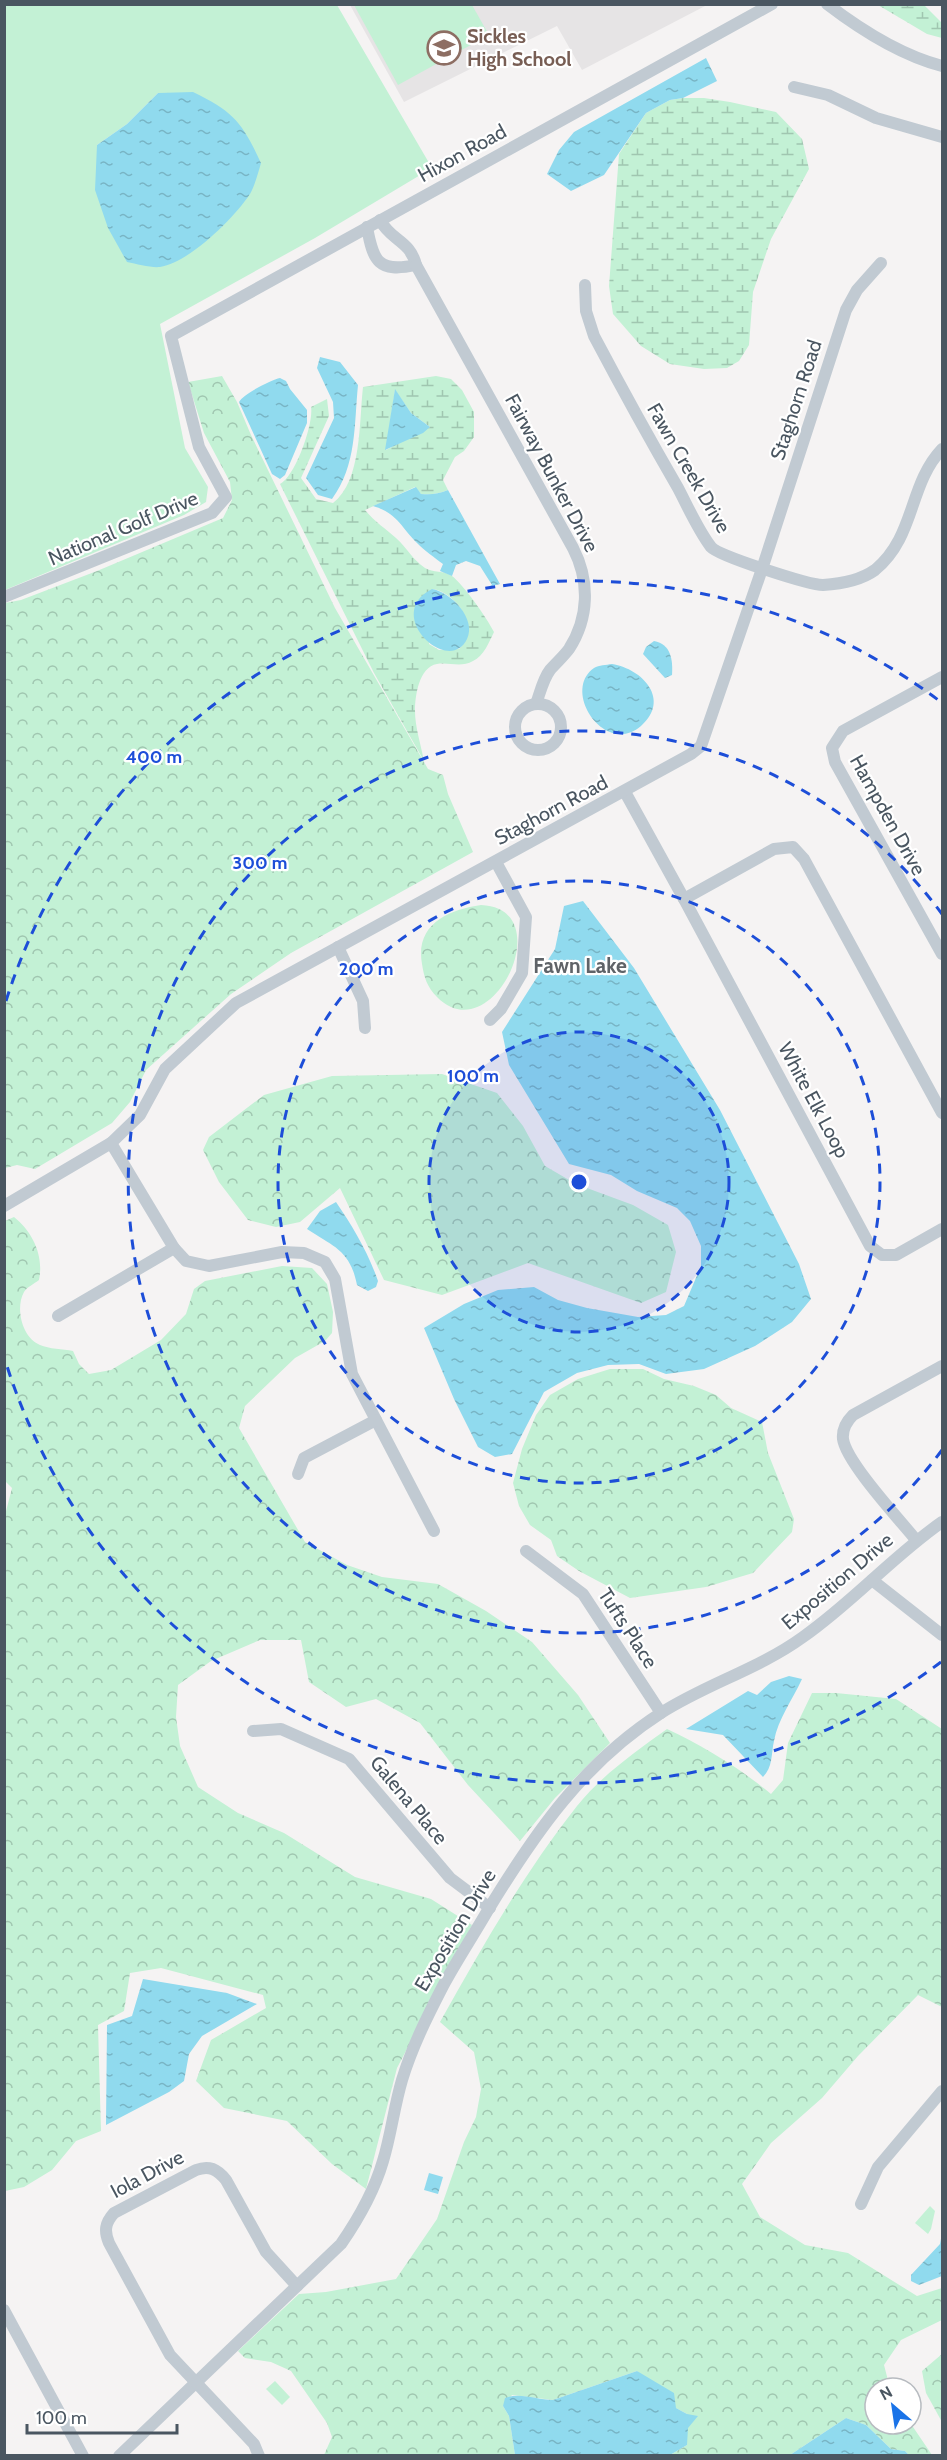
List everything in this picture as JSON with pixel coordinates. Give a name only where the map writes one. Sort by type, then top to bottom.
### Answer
[{"type":"street","name":"Hixon Road","points":[[171,336],[772,4]]},
{"type":"street","points":[[827,4],[868,33],[906,53],[942,66]]},
{"type":"street","points":[[794,87],[828,95],[876,118],[942,137]]},
{"type":"street","name":"Fairway Bunker Drive","points":[[380,220],[386,232],[408,246],[413,254],[416,265],[573,548],[583,573],[585,606],[581,623],[568,651],[549,671],[536,704]]},
{"type":"street","points":[[368,227],[371,250],[380,264],[394,268],[416,265]]},
{"type":"street","name":"Staghorn Road","points":[[4,1206],[111,1143],[140,1115],[165,1069],[236,1003],[625,792],[701,746],[762,569],[846,310],[857,290],[881,263]]},
{"type":"street","name":"Fawn Creek Drive","points":[[585,285],[586,311],[594,336],[713,549],[762,569],[820,585],[848,582],[873,572],[892,552],[902,536],[930,461],[942,449]]},
{"type":"street","name":"National Golf Drive","points":[[4,597],[212,513],[226,497],[199,447],[171,336]]},
{"type":"street","name":"Hampden Drive","points":[[942,676],[843,731],[832,747],[835,762],[942,954]]},
{"type":"street","name":"White Elk Loop","points":[[625,792],[870,1246],[882,1255],[896,1256],[942,1229]]},
{"type":"street","points":[[684,899],[774,849],[793,847],[804,859],[942,1113]]},
{"type":"street","points":[[490,1020],[501,1009],[522,973],[526,917],[496,862]]},
{"type":"street","points":[[338,947],[363,1001],[365,1028]]},
{"type":"street","points":[[111,1143],[174,1248],[186,1261],[209,1266],[282,1252],[304,1253],[325,1263],[335,1279],[352,1374],[434,1531]]},
{"type":"street","points":[[58,1316],[174,1248]]},
{"type":"street","points":[[916,1540],[855,1464],[843,1441],[845,1424],[853,1415],[942,1366]]},
{"type":"street","points":[[298,1474],[304,1458],[376,1420]]},
{"type":"street","name":"Exposition Drive","points":[[119,2456],[341,2244],[370,2197],[383,2161],[400,2088],[415,2044],[447,1979],[526,1848],[566,1797],[613,1750],[661,1713],[774,1656],[827,1620],[916,1540],[942,1522]]},
{"type":"street","name":"Tufts Place","points":[[526,1551],[583,1594],[661,1713]]},
{"type":"street","points":[[872,1580],[942,1635]]},
{"type":"street","name":"Galena Place","points":[[253,1731],[281,1729],[349,1759],[450,1878],[490,1908]]},
{"type":"street","points":[[861,2204],[878,2167],[942,2091]]},
{"type":"street","name":"Iola Drive","points":[[259,2456],[254,2444],[170,2355],[109,2243],[106,2227],[114,2213],[196,2170],[204,2167],[212,2168],[220,2172],[226,2180],[266,2252],[297,2286]]},
{"type":"street","points":[[4,2310],[83,2456]]},
{"type":"shaded area","name":"Sickles High School","points":[[350,5],[707,5],[582,70],[557,26],[404,102]]},
{"type":"green space","points":[[5,5],[337,5],[432,168],[315,238],[160,324],[185,448],[208,487],[206,502],[184,515],[5,590]],"holes":[[[158,93],[159,267],[97,152],[97,145],[127,124]]]},
{"type":"green space","points":[[354,5],[472,5],[489,35],[398,85]]},
{"type":"green space","points":[[878,5],[924,5],[942,23],[942,38],[927,34]]},
{"type":"green space","points":[[704,98],[776,112],[802,139],[809,169],[771,239],[753,292],[749,345],[739,361],[727,368],[704,369],[670,364],[641,346],[613,314],[609,286],[619,154],[646,113],[670,100]]},
{"type":"green space","points":[[222,376],[237,402],[335,608],[428,769],[443,775],[448,794],[473,852],[291,953],[231,994],[146,1070],[130,1102],[112,1123],[35,1169],[17,1165],[5,1168],[5,603],[21,600],[97,571],[223,518],[232,500],[230,482],[204,433],[188,382]]},
{"type":"green space","points":[[436,376],[451,379],[462,390],[474,412],[474,437],[464,451],[455,457],[443,480],[448,490],[434,494],[421,494],[415,487],[365,510],[421,565],[428,570],[449,574],[457,580],[494,632],[477,659],[464,664],[437,664],[426,670],[422,676],[417,690],[415,711],[424,761],[374,673],[280,484],[292,471],[302,449],[310,425],[311,407],[327,399],[329,416],[301,478],[316,499],[333,503],[342,493],[354,466],[363,387]],"holes":[[[395,390],[411,413],[430,427],[386,450]],[[432,589],[450,597],[463,613],[468,632],[459,649],[439,650],[429,644]]]},
{"type":"green space","points":[[481,905],[504,912],[516,929],[517,950],[510,973],[496,993],[478,1007],[458,1009],[437,997],[428,986],[422,964],[423,939],[436,922],[446,916],[468,907]]},
{"type":"green space","points":[[442,1074],[497,1093],[523,1126],[545,1166],[576,1184],[633,1205],[668,1225],[676,1252],[666,1292],[641,1303],[528,1263],[442,1295],[384,1280],[340,1188],[300,1222],[276,1227],[248,1220],[219,1182],[203,1150],[209,1137],[264,1095],[332,1076]]},
{"type":"green space","points":[[14,1217],[32,1237],[40,1262],[39,1280],[25,1290],[21,1299],[20,1314],[25,1329],[29,1336],[40,1345],[73,1351],[79,1364],[89,1374],[111,1370],[161,1340],[186,1314],[194,1289],[205,1281],[282,1266],[312,1268],[327,1284],[333,1312],[332,1333],[325,1341],[295,1358],[245,1406],[239,1428],[305,1542],[347,1565],[382,1577],[438,1584],[486,1611],[532,1642],[578,1695],[610,1743],[555,1798],[520,1841],[468,1785],[420,1723],[376,1699],[346,1707],[309,1682],[301,1640],[260,1640],[211,1661],[178,1685],[176,1717],[180,1746],[198,1787],[238,1813],[284,1833],[355,1877],[431,1899],[472,1925],[397,2068],[366,2189],[332,2164],[287,2121],[224,2108],[196,2081],[211,2040],[266,2008],[263,1995],[161,1968],[130,1973],[124,2011],[98,2025],[101,2131],[76,2141],[52,2170],[24,2187],[5,2191],[4,1519],[12,1488],[4,1480],[5,1221]]},
{"type":"green space","points":[[610,1369],[643,1369],[664,1379],[694,1386],[716,1395],[731,1408],[762,1422],[768,1453],[794,1519],[792,1532],[753,1573],[706,1587],[630,1598],[579,1571],[557,1556],[551,1540],[530,1525],[519,1506],[513,1483],[522,1449],[536,1415],[550,1395],[578,1379]]},
{"type":"green space","points":[[812,1693],[896,1699],[942,1729],[942,2007],[918,1995],[858,2056],[822,2098],[771,2143],[742,2184],[760,2217],[805,2245],[848,2253],[917,2296],[942,2288],[942,2320],[901,2340],[884,2365],[887,2376],[863,2376],[863,2424],[846,2418],[790,2455],[670,2455],[687,2445],[687,2414],[676,2408],[637,2371],[553,2400],[512,2395],[503,2406],[509,2416],[515,2455],[324,2455],[332,2437],[327,2423],[291,2371],[271,2362],[245,2358],[238,2351],[299,2294],[326,2292],[396,2279],[437,2219],[464,2142],[476,2117],[481,2089],[474,2052],[440,2022],[521,1885],[586,1795],[619,1765],[667,1729],[721,1758],[771,1794],[783,1780],[788,1743]]},
{"type":"green space","points":[[930,2206],[935,2211],[928,2234],[915,2223]]},
{"type":"green space","points":[[942,2354],[942,2422],[926,2393],[922,2371]]},
{"type":"green space","points":[[275,2381],[290,2397],[282,2405],[266,2389]]},
{"type":"green space","points":[[877,2436],[919,2436],[932,2455],[909,2455],[905,2451],[891,2449]]},
{"type":"water","points":[[706,58],[717,81],[683,98],[670,100],[646,113],[604,175],[571,191],[547,174],[559,150],[574,132]]},
{"type":"water","points":[[193,92],[228,112],[248,137],[261,163],[253,187],[243,204],[222,226],[184,257],[160,267],[127,262],[108,228],[95,190],[97,145],[127,124],[158,93]]},
{"type":"water","points":[[320,357],[340,362],[358,385],[355,430],[350,459],[340,486],[332,499],[318,495],[306,478],[334,418],[333,402],[317,368]]},
{"type":"water","points":[[280,378],[286,381],[307,410],[307,423],[285,475],[280,479],[272,474],[239,402],[251,391]]},
{"type":"water","points":[[395,389],[411,413],[430,427],[423,433],[385,450]]},
{"type":"water","points":[[416,487],[421,494],[434,494],[448,490],[500,584],[488,587],[492,585],[480,566],[466,561],[456,565],[452,576],[440,571],[443,564],[417,543],[388,512],[373,506]]},
{"type":"water","points":[[432,589],[447,595],[465,615],[469,631],[467,639],[458,649],[447,651],[435,646],[424,638],[416,626],[414,613],[418,600]]},
{"type":"water","points":[[654,641],[664,645],[670,654],[672,675],[665,678],[643,654],[646,647]]},
{"type":"water","points":[[612,664],[634,672],[643,679],[653,696],[650,716],[641,726],[627,733],[614,733],[602,727],[585,705],[582,691],[585,678],[594,668]]},
{"type":"water","points":[[583,901],[634,968],[720,1110],[799,1264],[811,1299],[792,1322],[755,1346],[704,1369],[666,1374],[639,1364],[608,1365],[577,1373],[544,1392],[512,1454],[495,1457],[478,1447],[454,1399],[424,1328],[464,1304],[498,1290],[534,1287],[558,1300],[587,1308],[638,1317],[666,1315],[684,1306],[701,1266],[701,1246],[690,1221],[677,1208],[637,1191],[611,1175],[569,1164],[509,1065],[502,1032],[555,949],[564,906]]},
{"type":"water","points":[[336,1202],[360,1240],[378,1281],[376,1287],[368,1291],[357,1285],[350,1264],[340,1251],[307,1229],[320,1211]]},
{"type":"water","points":[[789,1676],[802,1679],[779,1725],[770,1765],[763,1777],[723,1735],[686,1729],[748,1691],[757,1695],[771,1682]]},
{"type":"water","points":[[143,1979],[227,1993],[257,2004],[202,2036],[189,2054],[184,2081],[169,2092],[106,2125],[107,2025],[132,2016]]},
{"type":"water","points":[[429,2173],[443,2177],[438,2194],[424,2190]]},
{"type":"water","points":[[942,2233],[942,2276],[919,2285],[911,2281],[911,2275],[940,2244]]},
{"type":"water","points":[[637,2371],[674,2393],[676,2408],[687,2414],[698,2416],[688,2428],[687,2445],[670,2455],[515,2455],[509,2416],[503,2406],[505,2398],[523,2396],[553,2400]]},
{"type":"water","points":[[846,2418],[863,2424],[863,2436],[877,2436],[891,2449],[905,2451],[909,2455],[790,2455]]},
{"type":"place","name":"Sickles High School","points":[[444,48]]},
{"type":"district","name":"Fawn Lake","points":[[580,966]]}]
